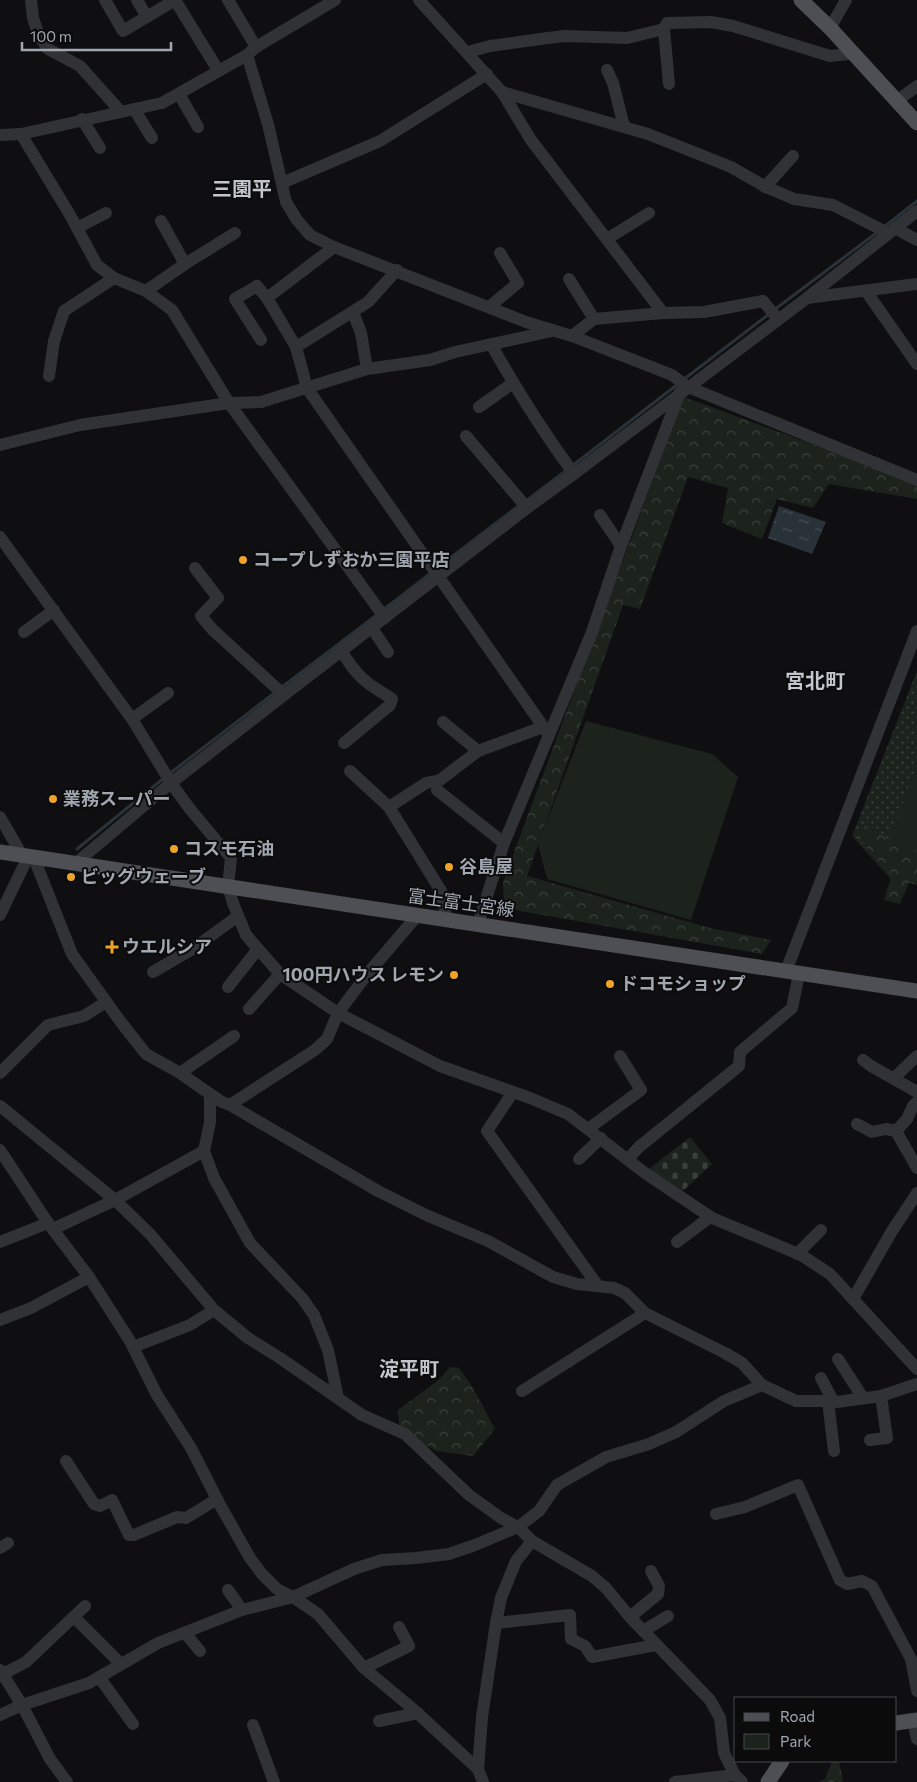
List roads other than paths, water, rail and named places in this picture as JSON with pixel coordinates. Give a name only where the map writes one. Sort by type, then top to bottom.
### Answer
[{"type":"main road","points":[[801,0],[852,51],[917,123]]},
{"type":"main road","name":"富士富士宮線","points":[[0,852],[917,991]]},
{"type":"main road","points":[[897,1723],[915,1720]]},
{"type":"main road","points":[[768,1782],[781,1762]]},
{"type":"street","points":[[30,0],[39,36],[48,49],[80,66],[121,112]]},
{"type":"street","points":[[106,0],[123,31],[175,0],[218,70]]},
{"type":"street","points":[[137,0],[147,17]]},
{"type":"street","points":[[228,0],[252,51],[286,202],[297,220],[310,235],[334,247],[526,322],[572,336],[672,375],[682,386],[917,480]]},
{"type":"street","points":[[0,135],[21,134],[82,119],[162,103],[335,0]]},
{"type":"street","points":[[419,0],[468,52],[502,92],[531,140],[663,313]]},
{"type":"street","points":[[830,28],[846,0]]},
{"type":"street","points":[[669,84],[664,30],[667,23],[711,22],[733,26],[830,56],[848,54],[852,51]]},
{"type":"street","points":[[468,52],[490,46],[565,36],[627,38],[664,30]]},
{"type":"street","points":[[607,70],[613,83],[624,126]]},
{"type":"street","points":[[282,183],[380,141],[487,74]]},
{"type":"street","points":[[898,100],[917,86]]},
{"type":"street","points":[[502,92],[624,126],[731,166],[765,186],[794,199],[833,204],[886,230],[917,240]]},
{"type":"street","points":[[179,94],[198,127]]},
{"type":"street","points":[[134,109],[152,138]]},
{"type":"street","points":[[82,119],[100,148]]},
{"type":"street","points":[[21,134],[77,228],[96,265],[114,278],[146,291],[172,310],[229,403],[382,614]]},
{"type":"street","points":[[765,186],[794,156]]},
{"type":"street","points":[[76,864],[168,778],[280,691],[372,628],[382,614],[435,573],[774,314],[807,298],[886,230],[917,211]]},
{"type":"street","points":[[77,228],[106,213]]},
{"type":"street","points":[[607,239],[649,213]]},
{"type":"street","points":[[161,221],[185,264]]},
{"type":"street","points":[[146,291],[235,233]]},
{"type":"street","points":[[267,298],[334,247]]},
{"type":"street","points":[[489,307],[518,283],[500,253]]},
{"type":"street","points":[[296,347],[368,302],[397,270]]},
{"type":"street","points":[[49,376],[54,341],[64,312],[114,278]]},
{"type":"street","points":[[569,278],[594,319]]},
{"type":"street","points":[[807,298],[917,284]]},
{"type":"street","points":[[261,340],[235,299],[257,286],[267,298],[296,347],[308,388],[546,731]]},
{"type":"street","points":[[866,291],[917,364]]},
{"type":"street","points":[[572,336],[594,319],[663,313],[704,312],[763,301],[774,314]]},
{"type":"street","points":[[353,312],[361,334],[367,369]]},
{"type":"street","points":[[0,444],[80,425],[229,403],[261,402],[367,369],[430,360],[554,330]]},
{"type":"street","points":[[491,344],[571,470]]},
{"type":"street","points":[[479,407],[514,383]]},
{"type":"street","points":[[478,924],[504,843],[546,731],[592,632],[621,546],[682,386]]},
{"type":"street","points":[[466,436],[524,505]]},
{"type":"street","points":[[600,515],[621,546]]},
{"type":"street","points":[[0,536],[132,719],[168,778],[190,809],[231,858],[228,886],[232,903],[246,935],[280,974],[338,1013],[440,1066],[568,1114],[645,1173],[710,1216],[797,1254],[830,1274],[917,1369]]},
{"type":"street","points":[[195,568],[218,598],[201,616],[213,630],[280,691]]},
{"type":"street","points":[[24,632],[54,610]]},
{"type":"street","points":[[372,628],[388,652]]},
{"type":"street","points":[[628,1159],[639,1147],[739,1066],[740,1052],[792,1008],[793,972],[917,631]]},
{"type":"street","points":[[341,651],[362,678],[392,699],[390,705],[344,743]]},
{"type":"street","points":[[132,719],[168,694]]},
{"type":"street","points":[[443,722],[478,751]]},
{"type":"street","points":[[389,807],[426,783],[440,780],[478,751],[546,731]]},
{"type":"street","points":[[350,771],[389,807],[441,891],[448,920]]},
{"type":"street","points":[[437,790],[504,843]]},
{"type":"street","points":[[0,817],[28,857],[72,954],[146,1054],[180,1072],[220,1101],[378,1191],[418,1211],[488,1241],[553,1277],[577,1284],[614,1288],[625,1293],[645,1313],[742,1363],[762,1385],[796,1401],[830,1401],[881,1396],[917,1384]]},
{"type":"street","points":[[0,915],[28,857]]},
{"type":"street","points":[[153,972],[194,948],[238,916]]},
{"type":"street","points":[[230,1105],[315,1050],[327,1039],[338,1013],[417,916]]},
{"type":"street","points":[[228,987],[258,949]]},
{"type":"street","points":[[249,1009],[280,974]]},
{"type":"street","points":[[0,1073],[48,1025],[84,1016],[106,1002]]},
{"type":"street","points":[[180,1072],[234,1036]]},
{"type":"street","points":[[588,1129],[641,1090],[620,1056]]},
{"type":"street","points":[[894,1078],[917,1056]]},
{"type":"street","points":[[863,1060],[917,1092]]},
{"type":"street","points":[[513,1092],[487,1131],[598,1286]]},
{"type":"street","points":[[210,1094],[210,1122],[204,1151],[214,1178],[250,1243],[284,1278],[314,1315],[328,1350],[338,1398]]},
{"type":"street","points":[[896,1131],[907,1119],[917,1102]]},
{"type":"street","points":[[0,1106],[115,1200],[150,1234],[214,1310],[248,1338],[362,1414],[405,1434],[469,1495],[501,1518],[518,1527],[532,1541],[592,1576],[606,1588],[630,1617],[710,1700],[720,1718],[724,1753],[738,1779],[675,1782]]},
{"type":"street","points":[[857,1124],[872,1132],[886,1128],[896,1131],[917,1168]]},
{"type":"street","points":[[579,1159],[601,1138]]},
{"type":"street","points":[[0,1150],[51,1226],[89,1277],[133,1347],[157,1395],[191,1448],[250,1558],[262,1574],[277,1589],[318,1614],[364,1668],[418,1713],[478,1769]]},
{"type":"street","points":[[0,1242],[51,1226],[115,1200],[204,1151]]},
{"type":"street","points":[[853,1299],[892,1231],[917,1193]]},
{"type":"street","points":[[677,1242],[710,1216]]},
{"type":"street","points":[[797,1254],[821,1230]]},
{"type":"street","points":[[0,1320],[31,1308],[89,1277]]},
{"type":"street","points":[[133,1347],[190,1325],[214,1310]]},
{"type":"street","points":[[522,1391],[645,1313]]},
{"type":"street","points":[[838,1359],[863,1398]]},
{"type":"street","points":[[821,1378],[830,1401],[834,1451]]},
{"type":"street","points":[[0,1716],[22,1705],[89,1683],[158,1644],[242,1610],[293,1597],[354,1569],[382,1560],[449,1554],[518,1527],[539,1511],[557,1485],[606,1457],[649,1444],[676,1432],[724,1401],[762,1385]]},
{"type":"street","points":[[870,1440],[887,1438],[881,1396]]},
{"type":"street","points":[[66,1461],[94,1504],[100,1506],[112,1500],[129,1535],[134,1535],[177,1517],[186,1518],[217,1499]]},
{"type":"street","points":[[716,1514],[745,1507],[798,1485],[840,1580],[847,1584],[862,1581],[872,1586],[910,1659],[917,1691]]},
{"type":"street","points":[[483,1782],[478,1769],[482,1716],[501,1598],[516,1561],[532,1541]]},
{"type":"street","points":[[630,1617],[658,1594],[659,1586],[651,1571]]},
{"type":"street","points":[[228,1590],[242,1610]]},
{"type":"street","points":[[67,1782],[50,1759],[22,1705],[1,1672],[26,1662],[85,1606]]},
{"type":"street","points":[[496,1623],[570,1615],[571,1639],[585,1646],[592,1657],[656,1645]]},
{"type":"street","points":[[643,1631],[668,1616]]},
{"type":"street","points":[[74,1617],[121,1664]]},
{"type":"street","points":[[364,1668],[408,1646],[399,1627]]},
{"type":"street","points":[[185,1633],[200,1651]]},
{"type":"street","points":[[99,1678],[133,1724]]},
{"type":"street","points":[[379,1721],[418,1713]]},
{"type":"street","points":[[915,1720],[917,1739]]},
{"type":"street","points":[[253,1725],[274,1782]]},
{"type":"water","points":[[779,506],[826,522],[812,554],[768,538]]},
{"type":"waterway","points":[[884,227],[917,201]]},
{"type":"waterway","points":[[774,310],[879,231]]},
{"type":"waterway","points":[[683,380],[769,314]]},
{"type":"waterway","points":[[572,466],[678,384]]},
{"type":"waterway","points":[[526,501],[567,470]]},
{"type":"waterway","points":[[436,569],[521,504]]},
{"type":"waterway","points":[[383,610],[431,573]]},
{"type":"waterway","points":[[282,687],[378,614]]},
{"type":"waterway","points":[[169,774],[277,691]]},
{"type":"waterway","points":[[77,849],[164,778]]},
{"type":"place","name":"コープしずおか三園平店","points":[[243,560]]},
{"type":"place","name":"業務スーパー","points":[[53,799]]},
{"type":"place","name":"コスモ石油","points":[[174,849]]},
{"type":"place","name":"谷島屋","points":[[449,867]]},
{"type":"place","name":"ビッグウェーブ","points":[[71,877]]},
{"type":"place","name":"ウエルシア","points":[[112,947]]},
{"type":"place","name":"100円ハウス レモン","points":[[454,975]]},
{"type":"place","name":"ドコモショップ","points":[[610,984]]},
{"type":"district","name":"三園平","points":[[242,189]]},
{"type":"district","name":"宮北町","points":[[815,681]]},
{"type":"district","name":"淀平町","points":[[409,1369]]}]
